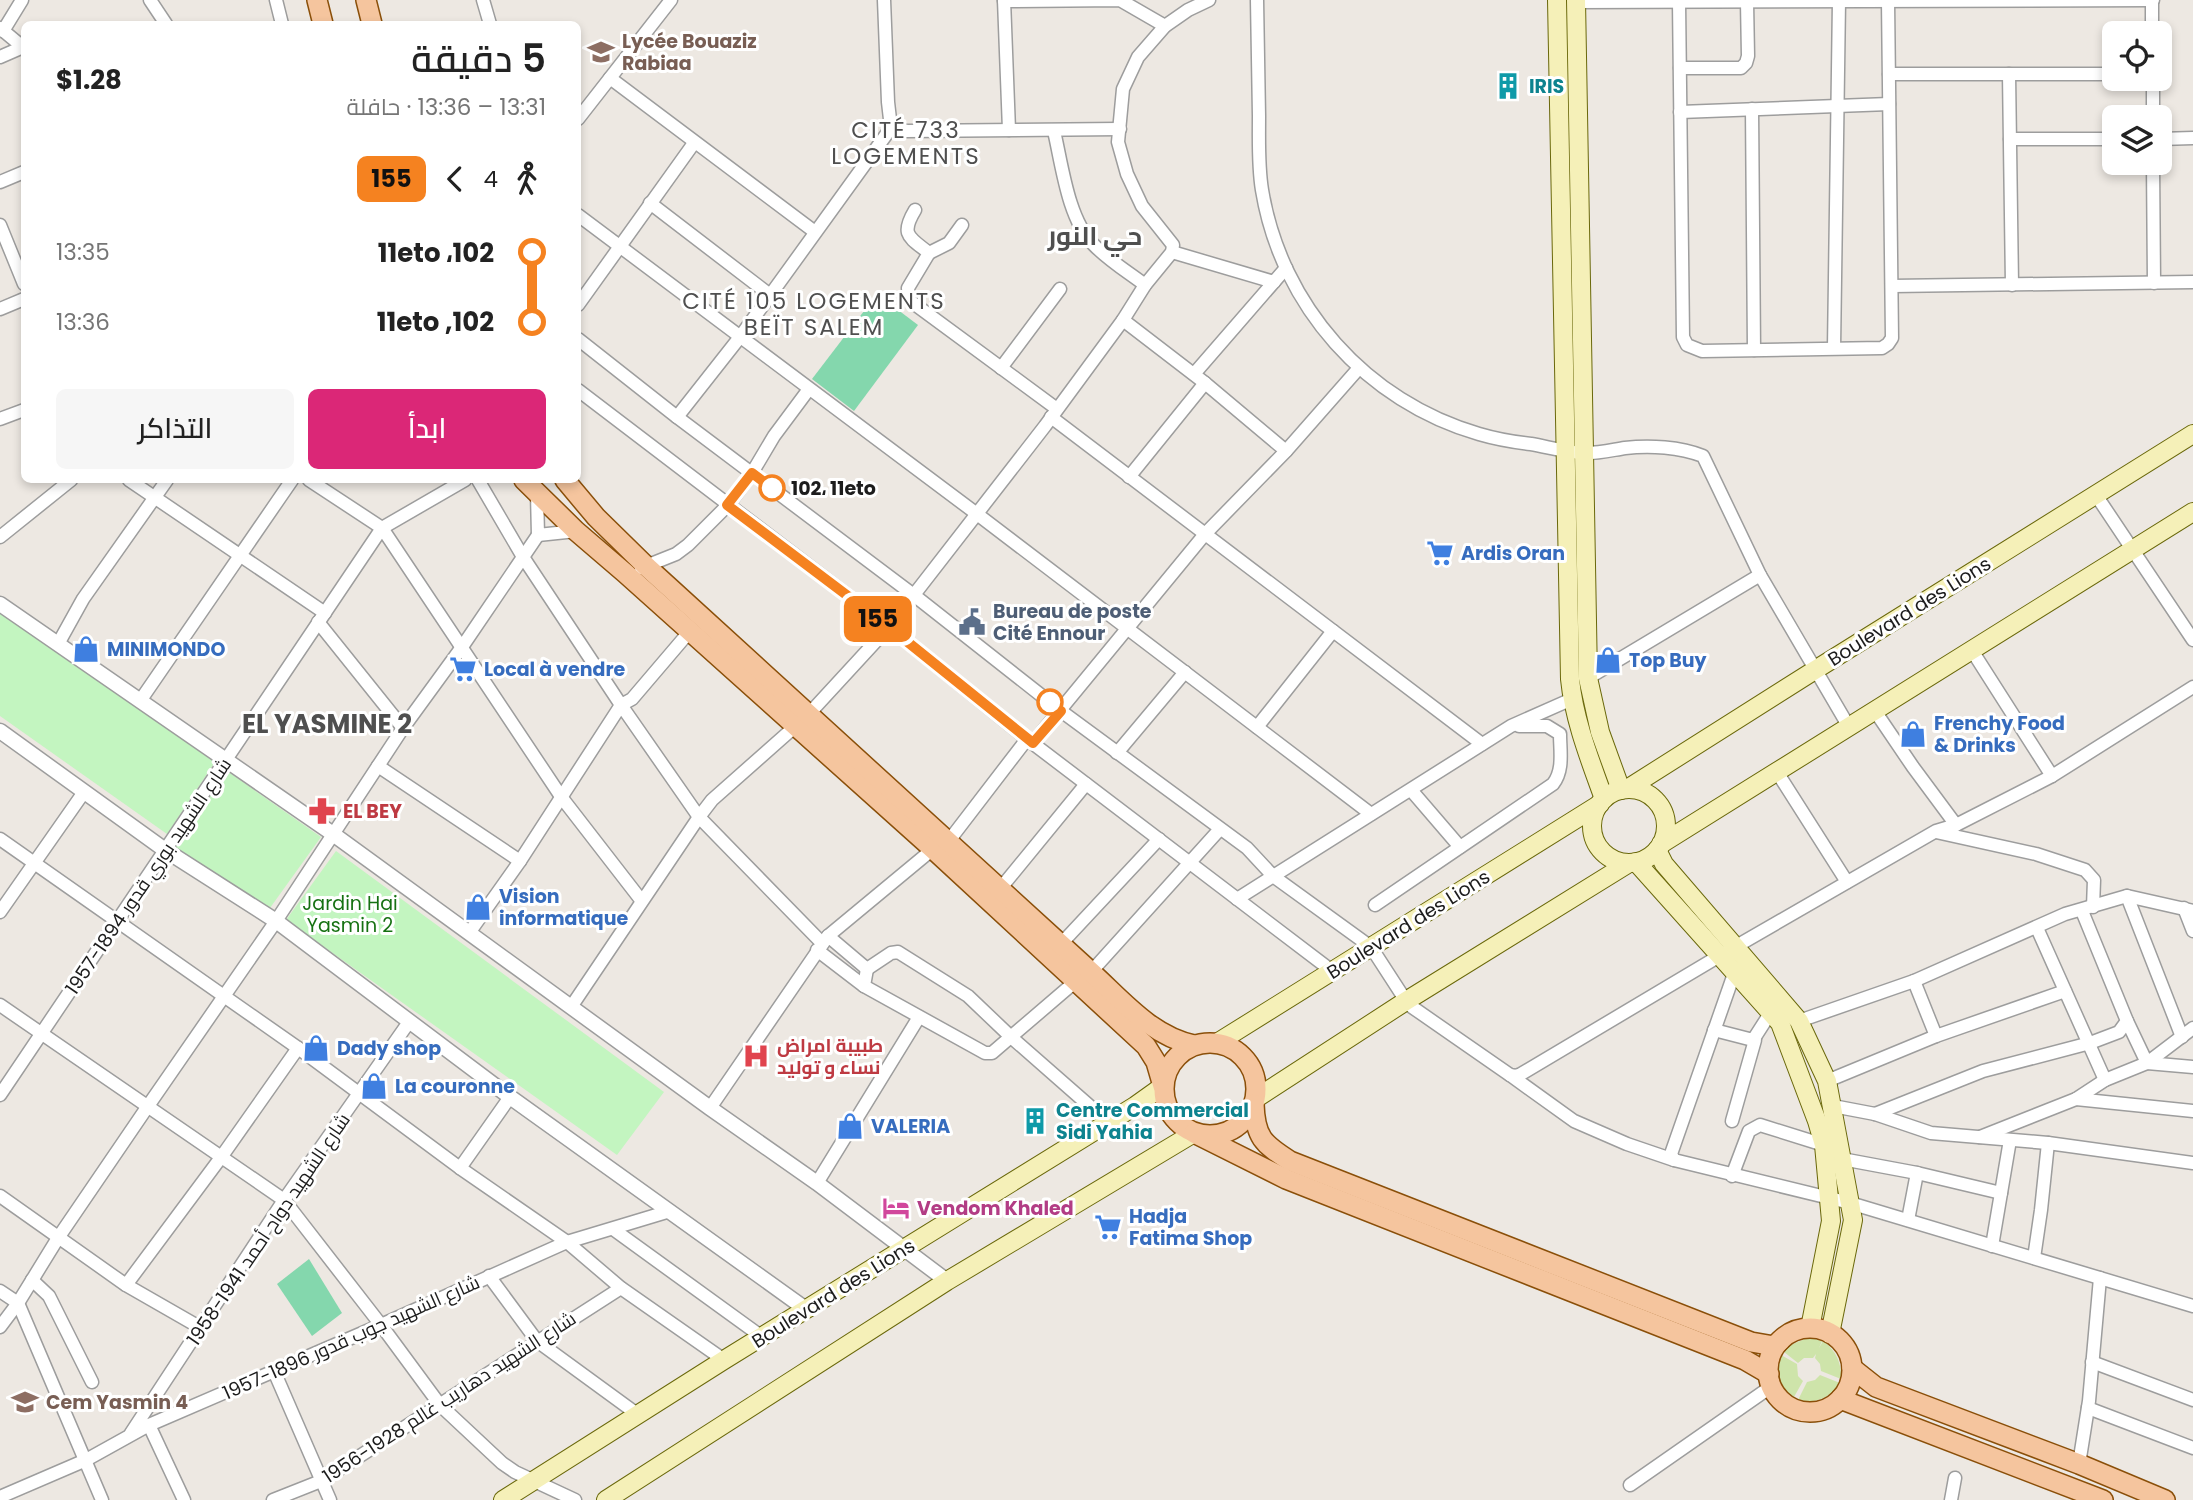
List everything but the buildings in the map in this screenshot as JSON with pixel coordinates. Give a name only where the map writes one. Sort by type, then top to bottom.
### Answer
[{"type":"main road","points":[[317,0],[322,21]]},
{"type":"main road","points":[[366,0],[371,21]]},
{"type":"main road","points":[[1557,0],[1570,679],[1572,699],[1602,801]]},
{"type":"main road","points":[[1576,1],[1588,678],[1600,732],[1624,790]]},
{"type":"main road","name":"Boulevard des Lions","points":[[1624,790],[2193,434]]},
{"type":"main road","points":[[568,483],[596,517],[802,720],[1083,977],[1146,1046],[1156,1062],[1166,1106],[1177,1123],[1286,1179],[1745,1360],[1770,1380]]},
{"type":"main road","points":[[530,487],[690,631],[802,720]]},
{"type":"main road","points":[[606,1500],[947,1281],[1194,1133],[1205,1136],[1225,1133],[1243,1122],[1254,1101],[1406,1001],[1633,862],[1647,858],[1659,847],[1971,649],[2193,512]]},
{"type":"main road","points":[[1810,1328],[1831,1221],[1824,1145],[1817,1121],[1780,1023],[1735,971],[1729,950],[1664,864],[1659,847],[1666,823],[1658,803],[1641,791],[1624,790],[1602,801],[1592,823],[1596,842],[1610,857],[1633,862],[1729,950],[1799,1021],[1827,1081],[1853,1220],[1830,1334]]},
{"type":"main road","name":"Boulevard des Lions","points":[[1217,1043],[1602,801]]},
{"type":"main road","points":[[940,845],[1000,889],[1060,944],[1083,977],[1158,1032],[1180,1043],[1217,1043],[1227,1046],[1245,1059],[1255,1079],[1254,1124],[1263,1142],[1290,1161],[1751,1342],[1773,1346],[1790,1334],[1810,1328],[1821,1329],[1839,1340],[1846,1348],[1852,1368],[1847,1390],[1831,1407],[1820,1411],[1796,1410],[1777,1396],[1770,1380],[1770,1362],[1774,1350],[1782,1340]]},
{"type":"main road","points":[[1163,1086],[1172,1062],[1194,1045]]},
{"type":"main road","name":"Boulevard des Lions","points":[[503,1500],[637,1414],[1109,1123],[1163,1086]]},
{"type":"main road","points":[[1852,1368],[1876,1387],[2079,1464],[2165,1500]]},
{"type":"main road","points":[[1840,1399],[2090,1498]]},
{"type":"street","points":[[21,45],[2,29],[22,0]]},
{"type":"street","points":[[150,0],[164,21]]},
{"type":"street","points":[[276,0],[281,21]]},
{"type":"street","points":[[483,0],[488,21]]},
{"type":"street","points":[[581,115],[671,0]]},
{"type":"street","points":[[677,417],[740,337],[891,128],[884,0]]},
{"type":"street","points":[[1009,130],[1004,1],[1120,0],[1165,26]]},
{"type":"street","points":[[570,1007],[712,800],[802,720],[889,627],[1054,413],[1123,320],[1145,285],[1172,252],[1173,245],[1169,238],[1142,206],[1127,174],[1118,142],[1123,89],[1138,57],[1165,26],[1209,0]]},
{"type":"street","points":[[1257,0],[1261,188],[1267,215],[1286,268],[1321,328],[1359,368],[1410,404],[1480,435],[1584,453],[1635,447],[1687,450],[1703,456],[1760,575],[1849,727]]},
{"type":"street","points":[[1576,1],[2153,0],[2152,21]]},
{"type":"street","points":[[1835,348],[1839,1]]},
{"type":"street","points":[[1679,2],[1683,337],[1687,345],[1702,351],[1882,348],[1892,338],[1888,1]]},
{"type":"street","points":[[1680,68],[1741,68],[1748,56],[1747,2]]},
{"type":"street","points":[[0,57],[21,49]]},
{"type":"street","points":[[1889,74],[2102,74]]},
{"type":"street","points":[[2009,74],[2012,285]]},
{"type":"street","points":[[610,78],[815,232]]},
{"type":"street","points":[[1680,112],[1889,104]]},
{"type":"street","points":[[1752,109],[1754,350]]},
{"type":"street","points":[[891,128],[907,131],[1119,129]]},
{"type":"street","points":[[1055,131],[1064,180],[1078,222],[1092,243],[1145,285]]},
{"type":"street","points":[[2172,139],[2193,138]]},
{"type":"street","points":[[2010,139],[2102,139]]},
{"type":"street","points":[[581,301],[694,143]]},
{"type":"street","points":[[0,183],[21,173]]},
{"type":"street","points":[[2153,175],[2154,283]]},
{"type":"street","points":[[650,203],[770,295]]},
{"type":"street","points":[[915,210],[906,224],[906,231],[909,237],[929,253]]},
{"type":"street","points":[[581,217],[1371,814]]},
{"type":"street","points":[[0,225],[21,277]]},
{"type":"street","points":[[962,225],[949,243],[929,253],[908,288],[909,300],[1001,368],[1129,477],[1482,744]]},
{"type":"street","points":[[1172,252],[1274,282]]},
{"type":"street","points":[[1194,374],[1286,268]]},
{"type":"street","points":[[1892,286],[2193,282]]},
{"type":"street","points":[[1001,368],[1060,289]]},
{"type":"street","points":[[0,309],[21,300]]},
{"type":"street","points":[[1123,320],[1194,374],[1286,451]]},
{"type":"street","points":[[581,341],[1061,711],[1247,848],[1273,876],[1371,947],[1406,1001],[1574,1121],[1627,1144],[1674,1160],[1850,1203],[2193,1306]]},
{"type":"street","points":[[710,1108],[823,943],[940,845],[1030,741],[1061,711],[1205,534],[1286,451],[1359,368]]},
{"type":"street","points":[[1129,477],[1205,383]]},
{"type":"street","points":[[625,573],[647,567],[676,554],[688,545],[727,505],[752,473],[774,436],[809,388]]},
{"type":"street","points":[[581,392],[889,627],[1030,741],[1332,971]]},
{"type":"street","points":[[0,419],[21,411]]},
{"type":"street","points":[[0,537],[67,483]]},
{"type":"street","points":[[133,483],[240,555],[321,618],[403,728]]},
{"type":"street","points":[[58,644],[83,599],[165,483]]},
{"type":"street","points":[[140,701],[290,483]]},
{"type":"street","points":[[314,483],[383,528],[562,798],[641,900]]},
{"type":"street","name":"شارع الشهيد بوري قدور 1894-1957","points":[[0,1095],[383,528],[460,483]]},
{"type":"street","points":[[480,483],[523,557],[699,817],[864,986],[985,1053],[992,1053],[1083,977],[1220,829]]},
{"type":"street","points":[[0,1327],[276,921],[403,728],[538,535],[530,487]]},
{"type":"street","points":[[2096,495],[2193,640]]},
{"type":"street","points":[[538,535],[576,531]]},
{"type":"street","points":[[1588,678],[1760,575]]},
{"type":"street","points":[[0,604],[333,834],[817,1183],[947,1281]]},
{"type":"street","points":[[469,933],[562,798],[621,705],[632,699],[690,631]]},
{"type":"street","points":[[1257,727],[1333,631]]},
{"type":"street","points":[[1971,649],[2052,776]]},
{"type":"street","points":[[1117,753],[1185,672]]},
{"type":"street","points":[[1510,1075],[1521,1074],[1936,831],[1956,825],[2052,776],[2193,687]]},
{"type":"street","points":[[1237,898],[1511,726],[1572,699]]},
{"type":"street","points":[[1875,711],[1956,825]]},
{"type":"street","points":[[1375,905],[1558,778],[1559,734],[1547,726],[1511,726]]},
{"type":"street","points":[[0,732],[165,850],[276,921],[510,1097],[807,1310]]},
{"type":"street","points":[[378,766],[520,861]]},
{"type":"street","points":[[1777,772],[1847,882]]},
{"type":"street","points":[[1000,889],[1086,784]]},
{"type":"street","points":[[1411,790],[1460,847]]},
{"type":"street","points":[[0,912],[84,792]]},
{"type":"street","points":[[1936,831],[2036,854],[2085,870],[2094,880],[2087,909],[2127,1021],[2147,1063]]},
{"type":"street","points":[[0,839],[298,1048],[460,1168],[567,1242],[621,1288],[724,1360]]},
{"type":"street","points":[[1060,944],[1159,839]]},
{"type":"street","points":[[2126,896],[2182,1037]]},
{"type":"street","points":[[1799,1021],[1914,981],[2064,914],[2126,896],[2189,910],[2193,931]]},
{"type":"street","points":[[2037,928],[2105,1080]]},
{"type":"street","points":[[823,943],[867,969]]},
{"type":"street","points":[[864,986],[867,969],[891,953],[898,951],[906,955],[968,996],[1109,1123]]},
{"type":"street","points":[[1674,1160],[1671,1154],[1735,971]]},
{"type":"street","points":[[1914,981],[1936,1036]]},
{"type":"street","points":[[1827,1081],[1936,1036],[2065,991]]},
{"type":"street","points":[[0,1005],[284,1200],[382,1325],[440,1405],[502,1463],[515,1472],[575,1500]]},
{"type":"street","points":[[1732,1121],[1755,1040],[1771,1012]]},
{"type":"street","points":[[817,1183],[919,1017]]},
{"type":"street","points":[[1875,1114],[1983,1071],[2090,1043],[2119,1032],[2127,1021]]},
{"type":"street","name":"شارع الشهيد دواح أحمد 1941-1958","points":[[128,1437],[284,1200],[409,1022]]},
{"type":"street","points":[[1978,1138],[2076,1099],[2105,1080],[2147,1063],[2193,1028]]},
{"type":"street","points":[[1714,1030],[1755,1040]]},
{"type":"street","points":[[126,1285],[298,1048]]},
{"type":"street","points":[[2147,1063],[2193,1067]]},
{"type":"street","points":[[460,1168],[510,1097]]},
{"type":"street","points":[[2076,1099],[2193,1111]]},
{"type":"street","points":[[1833,1106],[1875,1114],[1931,1133],[2048,1143],[2193,1163]]},
{"type":"street","points":[[1732,1176],[1749,1131],[1754,1127],[1760,1125],[1824,1145]]},
{"type":"street","points":[[1992,1246],[2010,1140]]},
{"type":"street","points":[[2034,1258],[2048,1143]]},
{"type":"street","points":[[1842,1159],[2001,1193]]},
{"type":"street","points":[[1909,1220],[1917,1173]]},
{"type":"street","points":[[0,1196],[126,1285],[201,1328]]},
{"type":"street","name":"شارع الشهيد جوب قدور 1896-1957","points":[[0,1497],[86,1460],[149,1425],[567,1242],[670,1211]]},
{"type":"street","points":[[613,1229],[762,1337]]},
{"type":"street","points":[[489,1276],[537,1341],[637,1414]]},
{"type":"street","points":[[2079,1464],[2088,1408],[2100,1278]]},
{"type":"street","points":[[32,1280],[49,1296],[92,1382]]},
{"type":"street","name":"شارع الشهيد دهاريب غالم 1928-1956","points":[[273,1500],[321,1480],[621,1288]]},
{"type":"street","points":[[0,1291],[18,1303],[102,1500]]},
{"type":"street","points":[[2092,1362],[2193,1400]]},
{"type":"street","points":[[274,1371],[330,1500]]},
{"type":"street","points":[[1630,1485],[1770,1380]]},
{"type":"street","points":[[2088,1408],[2193,1448]]},
{"type":"street","points":[[149,1425],[184,1500]]},
{"type":"street","points":[[1951,1500],[1955,1478]]},
{"type":"green space","points":[[877,294],[918,325],[854,411],[812,379]]},
{"type":"green space","points":[[0,612],[215,762],[167,834],[0,716]]},
{"type":"green space","name":"Jardin Hai Yasmin 2","points":[[227,771],[321,837],[270,908],[174,849]]},
{"type":"green space","name":"Jardin Hai Yasmin 2","points":[[336,851],[664,1092],[617,1155],[286,920]]},
{"type":"green space","points":[[309,1259],[342,1313],[312,1336],[277,1284]]},
{"type":"green space","points":[[1809,1337],[1822,1341],[1819,1348],[1823,1341],[1835,1353],[1841,1379],[1821,1371],[1816,1354],[1813,1358],[1804,1358],[1798,1363],[1784,1352],[1791,1345]]},
{"type":"green space","points":[[1781,1355],[1797,1364],[1798,1376],[1803,1381],[1794,1397],[1784,1389],[1779,1379]]},
{"type":"green space","points":[[1820,1375],[1840,1383],[1832,1393],[1822,1399],[1798,1400],[1807,1382]]},
{"type":"bus line","name":"155","points":[[772,488],[752,473],[727,505],[889,627],[1033,743],[1061,711],[1050,702]]},
{"type":"place","name":"Lycée Bouaziz Rabiaa","points":[[601,52]]},
{"type":"place","name":"IRIS","points":[[1508,86]]},
{"type":"place","name":"102، 11eto","points":[[772,488]]},
{"type":"place","name":"Ardis Oran","points":[[1440,553]]},
{"type":"place","name":"Bureau de poste Cité Ennour","points":[[972,622]]},
{"type":"place","name":"MINIMONDO","points":[[86,649]]},
{"type":"place","name":"Top Buy","points":[[1608,660]]},
{"type":"place","name":"Local à vendre","points":[[463,669]]},
{"type":"place","name":"Frenchy Food & Drinks","points":[[1913,734]]},
{"type":"place","name":"EL BEY","points":[[322,811]]},
{"type":"place","name":"Vision informatique","points":[[478,907]]},
{"type":"place","name":"Dady shop","points":[[316,1048]]},
{"type":"place","name":"طبيبة امراض نساء و توليد","points":[[756,1056]]},
{"type":"place","name":"La couronne","points":[[374,1086]]},
{"type":"place","name":"Centre Commercial Sidi Yahia","points":[[1035,1121]]},
{"type":"place","name":"VALERIA","points":[[850,1126]]},
{"type":"place","name":"Vendom Khaled","points":[[896,1208]]},
{"type":"place","name":"Hadja Fatima Shop","points":[[1108,1227]]},
{"type":"place","name":"Cem Yasmin 4","points":[[25,1402]]},
{"type":"district","name":"CITÉ 733 LOGEMENTS","points":[[906,143]]},
{"type":"district","name":"حي النور","points":[[1095,236]]},
{"type":"district","name":"CITÉ 105 LOGEMENTS BEÏT SALEM","points":[[814,314]]},
{"type":"district","name":"EL YASMINE 2","points":[[327,724]]}]
